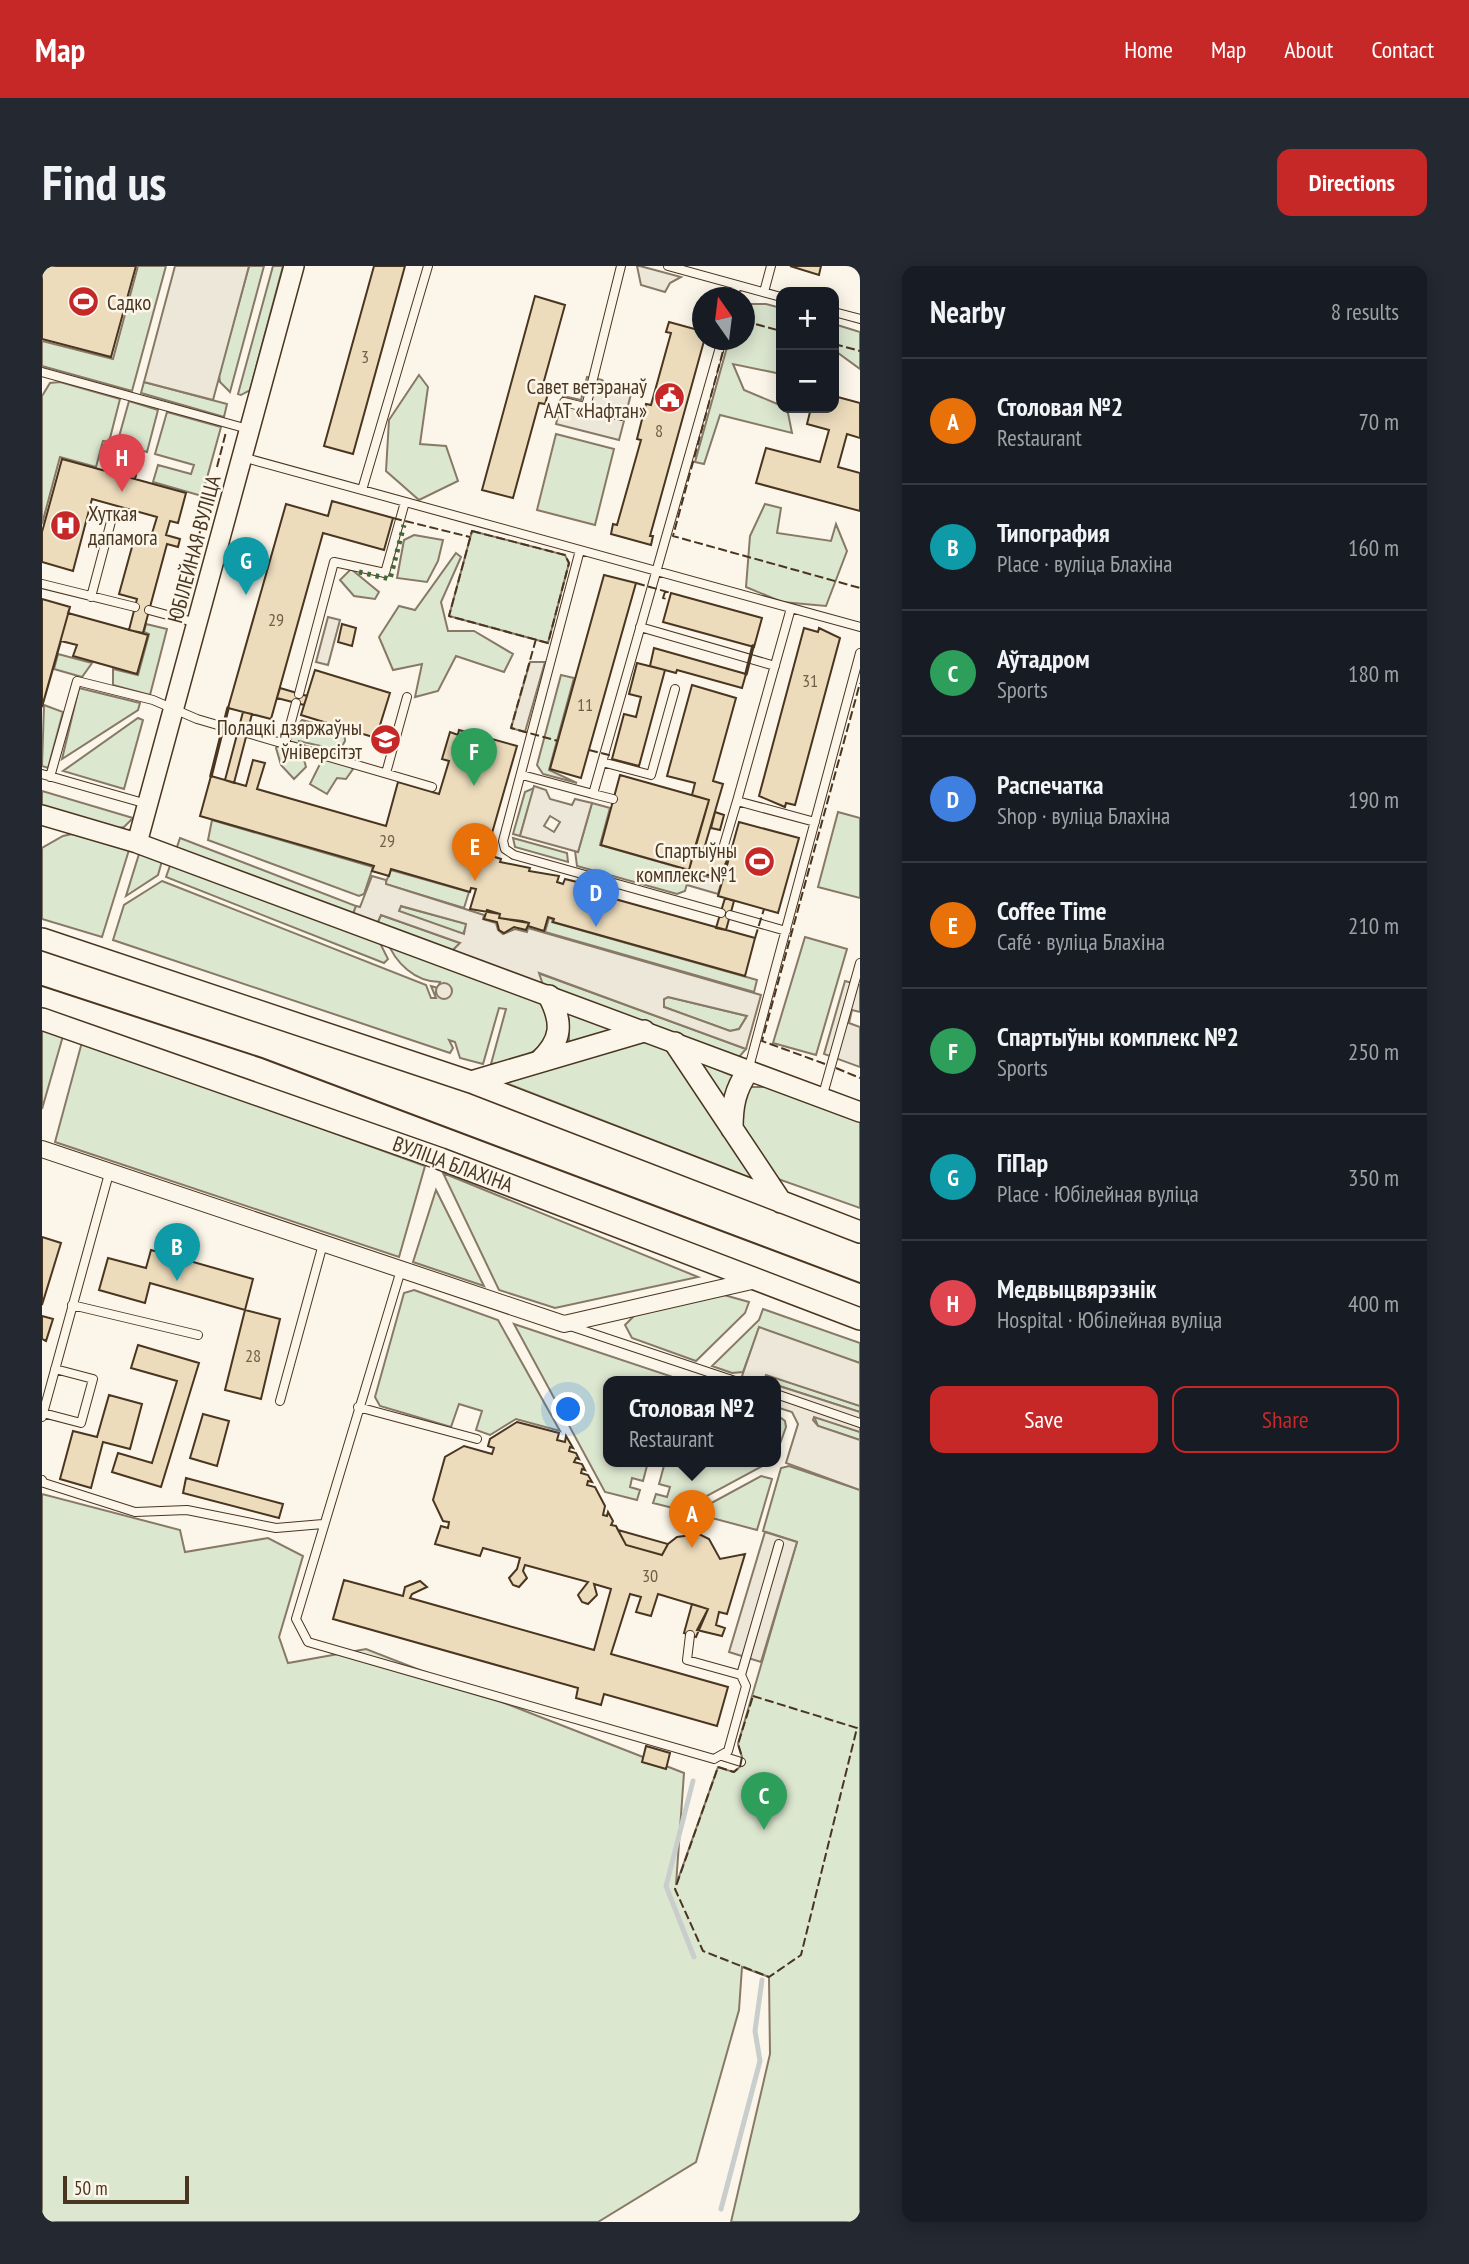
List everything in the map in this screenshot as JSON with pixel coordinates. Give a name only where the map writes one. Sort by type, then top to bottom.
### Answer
[{"type":"main road","points":[[42,939],[471,1082],[860,1232]]},
{"type":"main road","points":[[540,1061],[554,1047],[559,1035],[560,1023],[548,996]]},
{"type":"main road","name":"ВУЛІЦА БЛАХІНА","points":[[42,1019],[441,1159],[860,1318]]},
{"type":"main road","points":[[471,1082],[644,1031]]},
{"type":"main road","points":[[674,1042],[781,1202]]},
{"type":"main road","points":[[732,1129],[732,1106],[737,1087],[748,1070]]},
{"type":"street","name":"ЮБІЛЕЙНАЯ ВУЛІЦА","points":[[137,843],[294,266]]},
{"type":"street","points":[[42,815],[137,843],[860,1112]]},
{"type":"street","points":[[42,1149],[564,1324],[756,1280]]},
{"type":"lane","points":[[362,490],[428,266]]},
{"type":"lane","points":[[586,407],[621,266]]},
{"type":"lane","points":[[668,266],[776,296]]},
{"type":"lane","points":[[764,292],[771,266]]},
{"type":"lane","points":[[839,313],[860,319]]},
{"type":"lane","points":[[593,794],[719,350]]},
{"type":"lane","points":[[42,372],[250,429]]},
{"type":"lane","points":[[564,402],[621,416]]},
{"type":"lane","points":[[242,457],[860,627]]},
{"type":"lane","points":[[299,694],[334,562],[385,573],[405,502]]},
{"type":"lane","points":[[91,597],[113,514]]},
{"type":"lane","points":[[580,550],[530,733],[522,775],[503,841],[505,849],[514,855],[721,913]]},
{"type":"lane","points":[[42,584],[135,607]]},
{"type":"lane","points":[[724,845],[791,608]]},
{"type":"lane","points":[[149,610],[198,623]]},
{"type":"lane","points":[[640,627],[775,666]]},
{"type":"lane","points":[[748,1070],[860,653]]},
{"type":"lane","points":[[149,805],[46,776],[77,681],[175,707],[197,719],[432,787]]},
{"type":"lane","points":[[602,762],[651,775],[675,689]]},
{"type":"lane","points":[[386,773],[407,698]]},
{"type":"lane","points":[[285,744],[296,703]]},
{"type":"lane","points":[[522,775],[613,799]]},
{"type":"lane","points":[[737,801],[815,822]]},
{"type":"lane","points":[[730,915],[786,931]]},
{"type":"lane","points":[[822,1098],[860,962]]},
{"type":"lane","points":[[55,1369],[93,1379],[81,1423],[43,1415],[55,1369],[72,1305],[110,1170]]},
{"type":"lane","points":[[280,1401],[323,1244]]},
{"type":"lane","points":[[401,1270],[296,1619],[308,1642],[714,1759],[728,1751],[746,1686],[741,1675],[779,1544]]},
{"type":"lane","points":[[72,1305],[198,1335]]},
{"type":"lane","points":[[564,1324],[720,1376]]},
{"type":"lane","points":[[781,1396],[860,1423]]},
{"type":"lane","points":[[358,1408],[477,1439]]},
{"type":"lane","points":[[42,1480],[44,1483],[135,1512],[187,1510],[276,1528],[323,1524]]},
{"type":"lane","points":[[690,1635],[687,1660],[741,1675]]},
{"type":"lane","points":[[722,1756],[741,1762]]},
{"type":"green space","points":[[138,266],[166,266],[132,391],[42,366],[42,341],[113,359]]},
{"type":"green space","points":[[249,266],[264,266],[230,392],[220,382],[219,375]]},
{"type":"green space","points":[[273,266],[283,266],[250,390],[241,395],[238,394]]},
{"type":"green space","points":[[755,304],[776,307],[776,373],[733,364],[744,390],[776,403],[776,413],[788,413],[792,433],[720,415],[704,464],[695,462],[726,350],[755,350]]},
{"type":"green space","points":[[839,326],[860,332],[860,369],[839,354]]},
{"type":"green space","points":[[419,375],[428,387],[420,444],[446,446],[458,481],[419,500],[386,471],[389,420]]},
{"type":"green space","points":[[60,382],[120,399],[109,442],[103,441],[96,467],[60,457],[42,524],[42,396],[50,383]]},
{"type":"green space","points":[[144,382],[227,404],[224,417],[141,393]]},
{"type":"green space","points":[[129,401],[158,410],[147,452],[117,444]]},
{"type":"green space","points":[[167,412],[221,427],[202,496],[153,482],[158,465],[191,474],[194,465],[155,454]]},
{"type":"green space","points":[[556,434],[614,449],[595,525],[537,510]]},
{"type":"green space","points":[[765,504],[781,508],[777,533],[831,541],[836,524],[847,551],[826,606],[782,602],[746,587],[750,536]]},
{"type":"green space","points":[[472,531],[565,555],[569,563],[548,643],[449,616]]},
{"type":"green space","points":[[414,535],[443,540],[438,561],[427,582],[397,578],[404,540]]},
{"type":"green space","points":[[456,553],[461,557],[441,602],[448,631],[474,631],[513,654],[504,672],[456,656],[438,691],[415,697],[422,664],[393,670],[379,637],[399,606],[415,610]]},
{"type":"green space","points":[[351,569],[379,592],[375,599],[354,596],[340,580]]},
{"type":"green space","points":[[146,624],[167,629],[150,695],[113,685],[113,669],[138,675],[149,634],[144,632]]},
{"type":"green space","points":[[58,654],[92,663],[82,677],[54,669]]},
{"type":"green space","points":[[561,675],[574,678],[549,770],[577,783],[543,774],[537,765]]},
{"type":"green space","points":[[79,688],[140,703],[138,710],[62,759]]},
{"type":"green space","points":[[44,705],[63,712],[48,768],[42,766]]},
{"type":"green space","points":[[138,718],[143,720],[124,789],[63,771]]},
{"type":"green space","points":[[302,720],[344,731],[345,741],[338,753],[353,769],[346,779],[337,778],[327,794],[310,784],[320,764],[321,746],[299,741],[306,767],[294,779],[281,765],[276,748]]},
{"type":"green space","points":[[534,788],[520,836],[513,834],[525,792]]},
{"type":"green space","points":[[42,791],[133,818],[124,827],[118,828],[42,807]]},
{"type":"green space","points":[[592,803],[610,808],[600,845],[688,870],[690,873],[685,891],[677,894],[577,866],[575,851],[578,852]]},
{"type":"green space","points":[[838,812],[860,818],[860,898],[818,887]]},
{"type":"green space","points":[[212,820],[373,867],[364,894],[359,896],[208,840]]},
{"type":"green space","points":[[72,834],[129,850],[102,937],[42,919],[42,848]]},
{"type":"green space","points":[[180,838],[356,906],[352,917],[176,850]]},
{"type":"green space","points":[[513,838],[567,853],[568,862],[515,847]]},
{"type":"green space","points":[[139,854],[162,861],[158,875],[126,896]]},
{"type":"green space","points":[[171,863],[379,941],[388,959],[384,963],[166,877]]},
{"type":"green space","points":[[391,870],[469,892],[464,908],[385,884]]},
{"type":"green space","points":[[162,881],[426,985],[431,998],[436,998],[431,986],[438,988],[440,982],[422,979],[407,970],[386,939],[547,1006],[551,1033],[539,1047],[525,1056],[491,1064],[506,1009],[499,1008],[483,1064],[460,1058],[455,1042],[449,1040],[453,1048],[450,1053],[113,940],[124,905]]},
{"type":"green space","points":[[400,906],[467,924],[463,934],[398,911]]},
{"type":"green space","points":[[381,915],[460,943],[453,950],[444,952],[376,926]]},
{"type":"green space","points":[[549,918],[553,919],[552,922],[757,980],[754,992],[545,932]]},
{"type":"green space","points":[[805,937],[847,949],[816,1055],[773,1043]]},
{"type":"green space","points":[[538,973],[746,1049],[739,1057],[544,988]]},
{"type":"green space","points":[[668,997],[747,1016],[739,1029],[730,1031],[664,1007],[664,999]]},
{"type":"green space","points":[[562,1004],[627,1030],[569,1045],[569,1019]]},
{"type":"green space","points":[[42,1030],[63,1036],[42,1109]]},
{"type":"green space","points":[[646,1039],[669,1047],[752,1174],[751,1178],[506,1083]]},
{"type":"green space","points":[[82,1042],[425,1166],[399,1257],[55,1142]]},
{"type":"green space","points":[[694,1060],[738,1078],[723,1105]]},
{"type":"green space","points":[[751,1087],[766,1087],[860,1122],[860,1208],[778,1179],[739,1127],[742,1092]]},
{"type":"green space","points":[[443,1173],[698,1277],[555,1308],[499,1290]]},
{"type":"green space","points":[[436,1190],[484,1286],[413,1262]]},
{"type":"green space","points":[[414,1290],[498,1320],[560,1431],[516,1419],[490,1435],[476,1430],[482,1411],[459,1404],[451,1427],[380,1406],[375,1397],[404,1293]]},
{"type":"green space","points":[[724,1295],[749,1302],[745,1313],[696,1361],[632,1338],[625,1325],[635,1315]]},
{"type":"green space","points":[[763,1309],[860,1343],[860,1363],[759,1328],[743,1372],[732,1373],[712,1366],[759,1320]]},
{"type":"green space","points":[[514,1324],[670,1376],[603,1376],[603,1467],[647,1467],[643,1481],[632,1478],[630,1487],[640,1490],[637,1500],[605,1492]]},
{"type":"green space","points":[[781,1379],[860,1406],[860,1412],[781,1387]]},
{"type":"green space","points":[[814,1416],[860,1432],[860,1440],[818,1426]]},
{"type":"green space","points":[[781,1418],[786,1427],[781,1441]]},
{"type":"green space","points":[[789,1466],[860,1490],[860,2222],[731,2222],[770,2054],[769,1977],[742,1967],[739,2010],[696,2162],[598,2222],[42,2222],[42,1494],[180,1530],[185,1552],[268,1538],[303,1556],[279,1637],[288,1663],[366,1649],[684,1773],[676,1885],[718,1767],[733,1772],[740,1767],[742,1757],[738,1744],[797,1542],[763,1531],[781,1468]]},
{"type":"green space","points":[[664,1467],[761,1467],[681,1510],[653,1503],[656,1494],[667,1497],[670,1487],[659,1484]]},
{"type":"green space","points":[[761,1476],[772,1479],[757,1530],[693,1513]]},
{"type":"shaded area","points":[[175,266],[249,266],[213,400],[144,382]]},
{"type":"shaded area","points":[[637,266],[681,277],[670,283],[665,292],[641,285]]},
{"type":"shaded area","points":[[587,377],[602,380],[611,390],[631,394],[619,440],[556,424],[563,396],[581,400]]},
{"type":"shaded area","points":[[328,617],[340,620],[328,665],[316,662]]},
{"type":"shaded area","points":[[530,662],[545,662],[525,732],[511,728]]},
{"type":"shaded area","points":[[534,786],[546,790],[550,799],[572,805],[575,799],[592,803],[578,852],[520,836]],"holes":[[[550,816],[560,822],[554,832],[544,826]]]},
{"type":"shaded area","points":[[690,873],[722,880],[718,894],[687,885]]},
{"type":"shaded area","points":[[372,876],[386,880],[386,884],[484,915],[483,919],[496,923],[503,934],[515,929],[527,932],[528,928],[761,995],[746,1049],[539,973],[544,988],[444,952],[453,950],[460,943],[381,915],[376,926],[352,917],[356,906],[360,907]],"holes":[[[401,906],[466,924],[464,934],[399,911]],[[668,997],[747,1016],[739,1029],[730,1031],[664,1007],[664,999]]]},
{"type":"shaded area","points":[[845,981],[860,985],[860,1012],[852,1010],[849,1023],[860,1027],[860,1067],[824,1054]]},
{"type":"shaded area","points":[[444,983],[452,991],[444,999],[436,991]]},
{"type":"shaded area","points":[[759,1327],[860,1363],[860,1406],[781,1380],[781,1376],[742,1376]]},
{"type":"shaded area","points":[[781,1387],[860,1412],[860,1432],[814,1417],[813,1420],[818,1426],[860,1440],[860,1490],[786,1463],[798,1424],[792,1412],[781,1409]]},
{"type":"shaded area","points":[[765,1532],[797,1542],[761,1662],[729,1652]]},
{"type":"building","name":"Садко","points":[[42,266],[136,266],[111,357],[42,339]]},
{"type":"building","points":[[374,266],[405,266],[353,454],[324,446]]},
{"type":"building","points":[[790,266],[821,266],[819,275]]},
{"type":"building","points":[[535,296],[565,305],[542,388],[549,390],[545,404],[539,403],[513,498],[482,490]]},
{"type":"building","points":[[669,322],[692,328],[692,350],[702,350],[650,536],[653,536],[651,545],[611,534],[613,524],[617,525],[641,440],[637,439],[646,404],[651,405],[671,333],[666,332]]},
{"type":"building","points":[[839,397],[860,403],[860,438],[847,434],[838,467],[860,473],[860,511],[756,483],[766,448],[820,462],[829,430],[807,424],[810,413],[839,413]]},
{"type":"building","points":[[123,458],[139,463],[135,479],[119,475]]},
{"type":"building","points":[[62,459],[186,493],[178,523],[170,521],[166,535],[180,539],[178,547],[167,544],[143,633],[129,630],[137,599],[119,594],[135,536],[150,540],[157,517],[92,499],[73,571],[42,562],[42,532]]},
{"type":"building","points":[[332,501],[393,518],[384,550],[323,533],[271,719],[228,708],[286,504],[328,516]]},
{"type":"building","points":[[604,575],[636,583],[581,778],[550,769]]},
{"type":"building","points":[[671,593],[762,618],[754,647],[663,622]]},
{"type":"building","points":[[42,599],[70,607],[42,707]]},
{"type":"building","points":[[42,599],[70,607],[68,613],[148,635],[137,674],[73,656],[77,645],[61,641],[42,707]]},
{"type":"building","points":[[342,624],[356,628],[352,646],[338,642]]},
{"type":"building","points":[[804,628],[818,632],[819,628],[840,638],[795,805],[786,803],[785,807],[759,796]]},
{"type":"building","points":[[654,648],[746,674],[742,688],[677,670],[676,673],[650,666]]},
{"type":"building","points":[[637,663],[665,670],[639,766],[612,759],[624,714],[636,717],[641,697],[629,694]]},
{"type":"building","points":[[315,670],[390,693],[376,738],[301,715]]},
{"type":"building","points":[[692,685],[736,698],[713,781],[723,784],[704,849],[695,847],[709,800],[692,795],[695,783],[667,776]]},
{"type":"building","points":[[280,688],[307,696],[304,705],[277,698]]},
{"type":"building","points":[[243,712],[252,714],[234,783],[225,780]]},
{"type":"building","points":[[459,730],[517,746],[486,854],[501,859],[500,862],[530,868],[529,871],[559,876],[557,882],[563,884],[565,879],[581,883],[579,889],[755,938],[745,976],[553,922],[554,919],[548,917],[544,931],[528,926],[529,923],[499,918],[500,914],[470,909],[476,889],[471,888],[470,892],[391,869],[389,876],[372,871],[374,866],[200,816],[211,776],[246,786],[253,760],[265,763],[257,789],[386,826],[398,782],[439,794],[449,761],[442,759],[450,732],[458,735]]},
{"type":"building","points":[[620,775],[709,800],[689,870],[601,845]]},
{"type":"building","points":[[715,812],[724,815],[720,830],[711,828]]},
{"type":"building","name":"Спартыўны комплекс №1","points":[[739,822],[799,838],[778,913],[718,896],[723,879],[719,878],[722,868],[726,869]]},
{"type":"building","points":[[695,847],[729,856],[719,878],[689,870]]},
{"type":"building","points":[[725,898],[734,901],[726,930],[716,928]]},
{"type":"building","points":[[487,910],[500,914],[499,918],[529,923],[526,930],[514,927],[504,933],[499,930],[497,922],[484,919]]},
{"type":"building","points":[[42,1237],[61,1243],[42,1305]]},
{"type":"building","points":[[151,1250],[253,1279],[245,1310],[150,1283],[145,1303],[99,1290],[108,1258],[146,1268]]},
{"type":"building","points":[[245,1310],[280,1319],[261,1399],[225,1390]]},
{"type":"building","points":[[42,1316],[53,1319],[46,1341],[42,1339]]},
{"type":"building","points":[[138,1345],[199,1363],[161,1487],[112,1472],[118,1453],[152,1463],[177,1381],[131,1368]]},
{"type":"building","points":[[109,1395],[142,1404],[130,1449],[103,1442],[91,1488],[60,1479],[73,1431],[97,1437]]},
{"type":"building","points":[[203,1414],[229,1421],[217,1466],[190,1458]]},
{"type":"building","points":[[517,1422],[559,1433],[557,1440],[565,1442],[566,1436],[573,1448],[570,1447],[569,1451],[576,1453],[579,1459],[576,1458],[574,1462],[582,1464],[585,1470],[582,1469],[581,1473],[588,1475],[592,1482],[588,1481],[587,1485],[595,1487],[605,1506],[603,1515],[607,1516],[608,1512],[613,1521],[611,1525],[616,1526],[626,1545],[662,1555],[668,1544],[677,1537],[699,1534],[709,1539],[720,1559],[745,1554],[727,1614],[719,1612],[716,1625],[725,1628],[722,1636],[697,1630],[708,1609],[658,1594],[651,1616],[636,1612],[641,1597],[630,1594],[611,1654],[728,1687],[717,1726],[604,1694],[601,1705],[576,1698],[578,1688],[333,1619],[344,1580],[403,1596],[405,1587],[420,1581],[427,1587],[412,1594],[410,1598],[594,1650],[611,1589],[594,1584],[597,1595],[588,1604],[582,1602],[578,1595],[588,1582],[525,1565],[523,1571],[527,1578],[519,1587],[513,1585],[509,1578],[517,1569],[520,1558],[483,1548],[480,1556],[435,1544],[441,1526],[448,1528],[449,1522],[443,1521],[433,1500],[445,1457],[464,1446],[492,1454],[494,1448],[488,1446],[490,1439]]},
{"type":"building","points":[[186,1478],[283,1504],[279,1518],[183,1493]]},
{"type":"building","points":[[618,1530],[668,1544],[662,1555],[626,1545]]},
{"type":"building","points":[[692,1604],[708,1609],[696,1637],[684,1633]]},
{"type":"building","points":[[646,1746],[670,1753],[666,1769],[642,1762]]},
{"type":"waterway","points":[[693,1781],[666,1886],[694,1957]]},
{"type":"waterway","points":[[721,2209],[760,2061],[755,2031],[762,1980]]},
{"type":"tram line","points":[[42,986],[262,1058],[860,1283]]},
{"type":"hedge","points":[[359,572],[390,579],[404,525]]},
{"type":"fence","points":[[755,324],[776,330]]},
{"type":"fence","points":[[839,345],[860,351]]},
{"type":"fence","points":[[723,350],[673,536],[860,588]]},
{"type":"fence","points":[[217,467],[226,432]]},
{"type":"fence","points":[[198,539],[215,477]]},
{"type":"fence","points":[[393,518],[470,537]]},
{"type":"fence","points":[[472,531],[565,555],[569,563],[548,643],[449,616],[472,531]]},
{"type":"fence","points":[[180,605],[196,545]]},
{"type":"fence","points":[[636,583],[671,593]]},
{"type":"fence","points":[[665,592],[663,598],[667,599]]},
{"type":"fence","points":[[536,639],[511,728],[558,741]]},
{"type":"fence","points":[[825,1064],[762,1041],[860,683]]},
{"type":"fence","points":[[589,750],[613,756]]},
{"type":"fence","points":[[755,938],[764,909]]},
{"type":"fence","points":[[836,1068],[860,1078]]},
{"type":"fence","points":[[753,1696],[857,1728],[801,1955],[769,1977],[703,1951],[675,1889],[718,1767],[734,1772],[740,1767],[742,1757],[738,1744],[753,1696]]},
{"type":"wall","points":[[746,674],[753,646]]},
{"type":"wall","points":[[211,776],[228,708]]},
{"type":"place","name":"Садко","points":[[84,302]]},
{"type":"place","name":"Савет ветэранаў ААТ «Нафтан»","points":[[670,398]]},
{"type":"place","name":"Медвыцвярэзнік","points":[[122,492]]},
{"type":"place","name":"Хуткая дапамога","points":[[65,525]]},
{"type":"place","name":"ГіПар","points":[[246,595]]},
{"type":"place","name":"Полацкі дзяржаўны ўніверсітэт","points":[[385,739]]},
{"type":"place","name":"Спартыўны комплекс №2","points":[[474,786]]},
{"type":"place","name":"Спартыўны комплекс №1","points":[[760,862]]},
{"type":"place","name":"Coffee Time","points":[[475,881]]},
{"type":"place","name":"Распечатка","points":[[596,927]]},
{"type":"place","name":"Типография","points":[[177,1281]]},
{"type":"place","name":"Столовая №2","points":[[692,1548]]},
{"type":"place","name":"Аўтадром","points":[[764,1830]]}]
